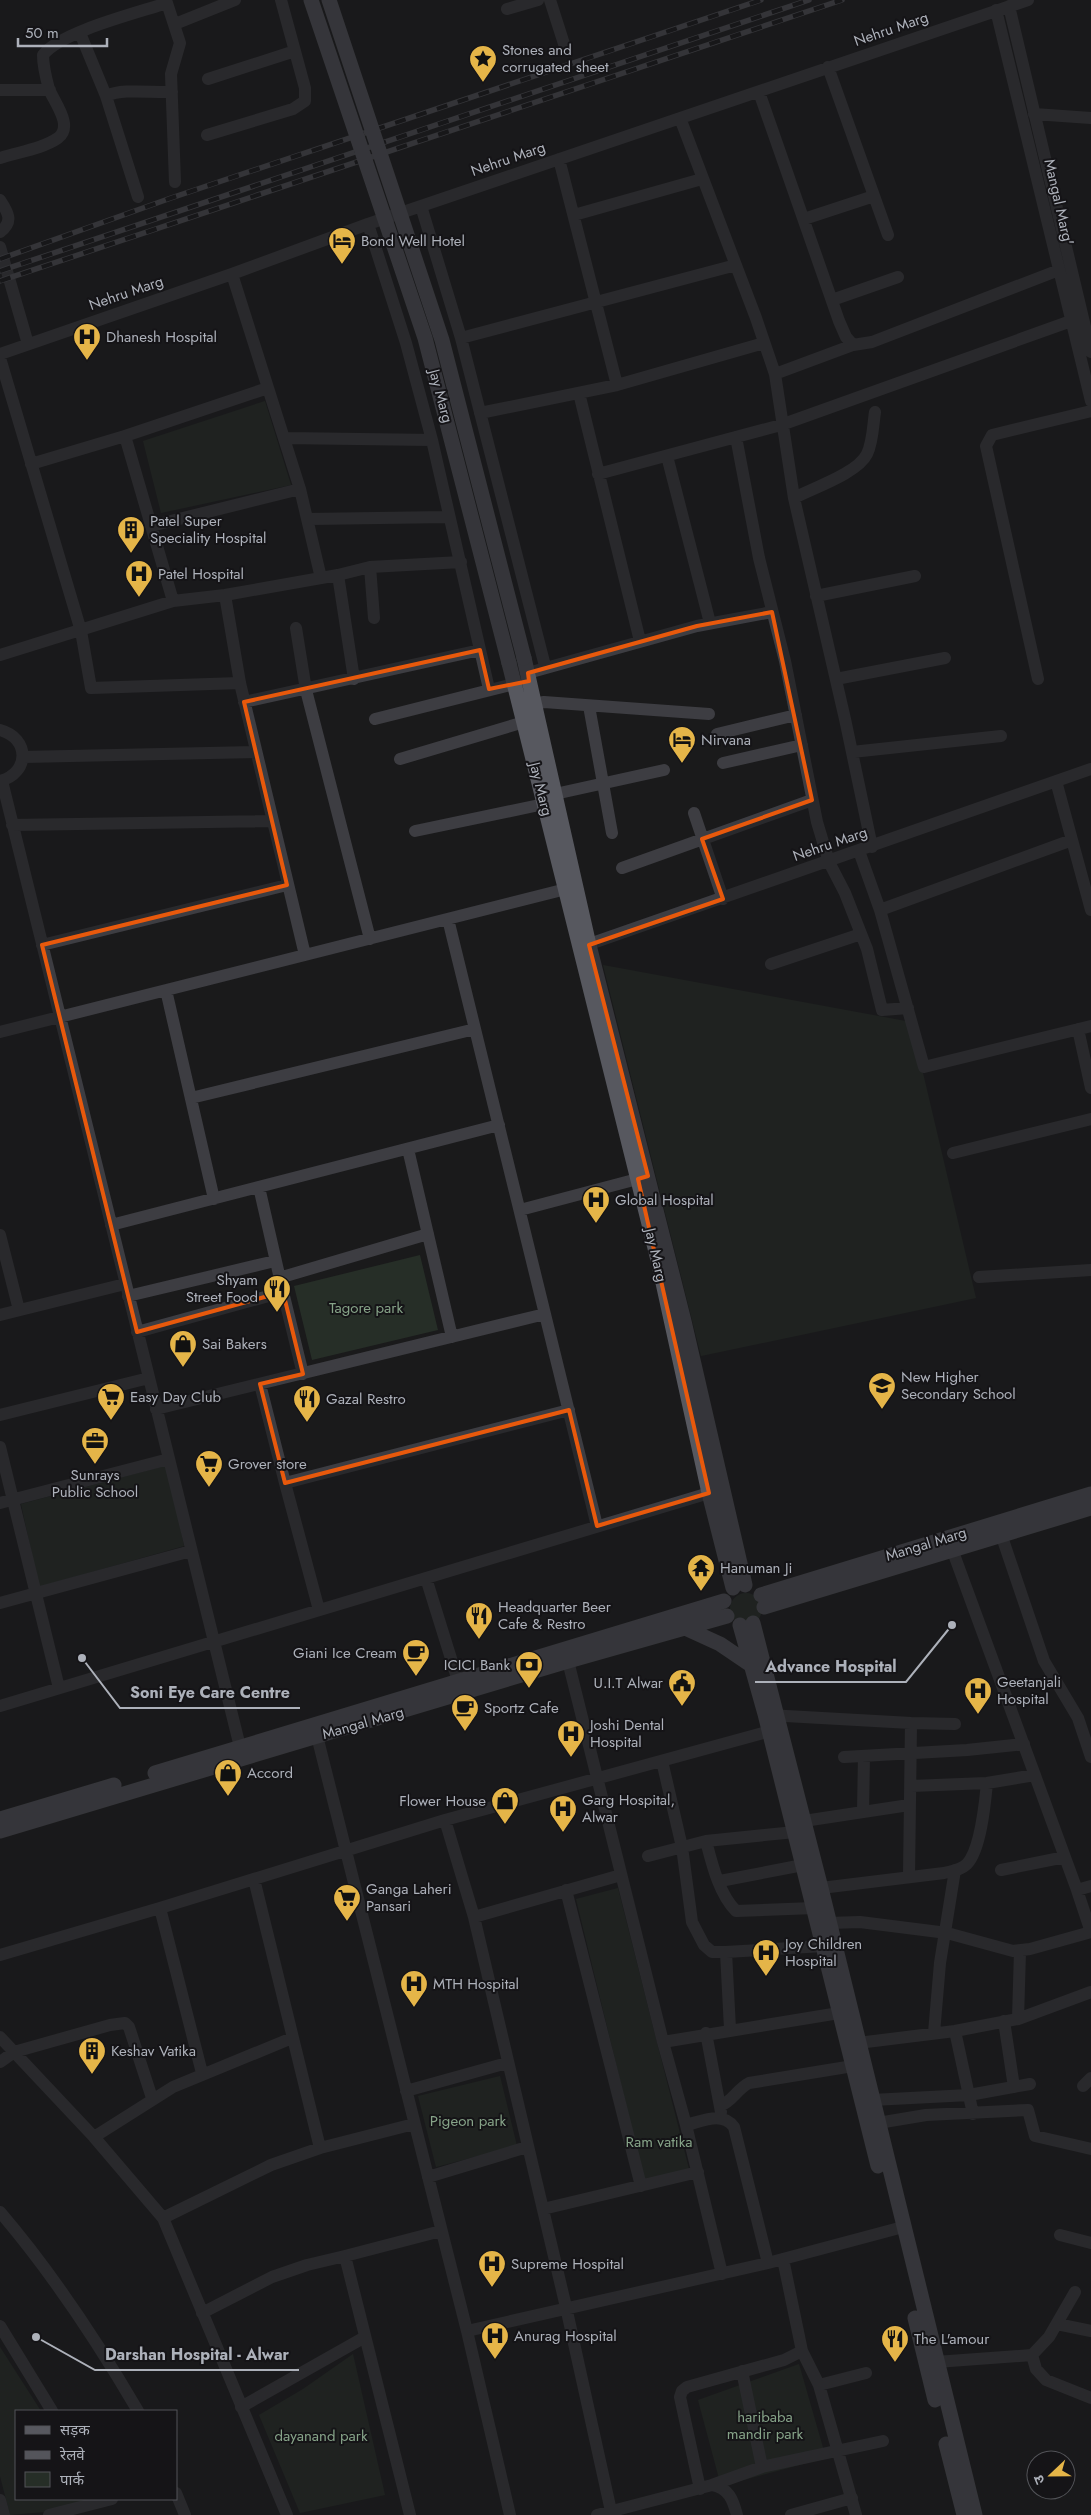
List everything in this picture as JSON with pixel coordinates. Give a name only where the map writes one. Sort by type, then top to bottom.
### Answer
[{"type":"main road","name":"Jay Marg","points":[[311,0],[425,338],[524,722],[550,799]]},
{"type":"main road","name":"Jay Marg","points":[[329,0],[442,340],[526,665],[550,799],[584,946],[643,1178],[739,1586]]},
{"type":"main road","name":"Jay Marg","points":[[643,1178],[709,1493],[739,1586]]},
{"type":"main road","name":"Mangal Marg","points":[[762,1601],[1091,1494]]},
{"type":"main road","name":"Mangal Marg","points":[[762,1601],[952,1549],[1091,1508]]},
{"type":"main road","points":[[746,1624],[762,1614],[762,1601],[752,1586],[739,1586],[725,1609],[746,1624],[799,1826],[821,1888],[878,2124],[899,2228],[964,2515]]},
{"type":"main road","name":"Mangal Marg","points":[[0,1819],[241,1752],[725,1609]]},
{"type":"main road","name":"Mangal Marg","points":[[0,1831],[241,1752],[317,1736],[460,1687],[568,1661],[685,1628],[725,1609]]},
{"type":"main road","points":[[746,1624],[751,1665],[773,1722]]},
{"type":"main road","points":[[685,1628],[720,1644],[751,1665]]},
{"type":"main road","points":[[799,1826],[803,1865],[839,2013],[936,2362],[975,2515]]},
{"type":"street","points":[[175,24],[235,0]]},
{"type":"street","points":[[207,135],[293,109],[305,101],[305,88],[281,0]]},
{"type":"street","points":[[507,9],[538,0]]},
{"type":"street","points":[[550,0],[565,47]]},
{"type":"street","name":"Nehru Marg","points":[[0,354],[232,274],[368,224],[1028,0]]},
{"type":"street","points":[[0,158],[43,145],[60,136],[64,130],[63,121],[50,90],[43,55],[49,47],[57,42],[166,1],[180,43],[180,50],[173,65],[172,92],[175,182]]},
{"type":"street","points":[[1003,8],[1034,114],[1091,352]]},
{"type":"street","name":"Mangal Marg'","points":[[1003,8],[1059,270],[1091,401]]},
{"type":"street","points":[[80,33],[106,96],[138,197]]},
{"type":"street","points":[[208,79],[295,51]]},
{"type":"street","points":[[828,67],[888,235]]},
{"type":"street","points":[[0,90],[50,90]]},
{"type":"street","points":[[106,96],[122,90],[136,93],[172,92]]},
{"type":"street","points":[[759,92],[832,300],[846,337],[853,344]]},
{"type":"street","points":[[1034,114],[1091,118]]},
{"type":"street","points":[[680,118],[736,265],[774,374],[794,498],[836,679],[872,847]]},
{"type":"street","points":[[559,159],[617,385]]},
{"type":"street","points":[[574,215],[702,179]]},
{"type":"street","points":[[804,219],[874,196]]},
{"type":"street","points":[[0,200],[10,217],[9,223],[0,232]]},
{"type":"street","points":[[421,206],[461,338],[545,666]]},
{"type":"street","points":[[368,224],[406,343],[432,440],[448,517],[461,562],[489,689]]},
{"type":"street","points":[[0,246],[28,344]]},
{"type":"street","points":[[461,338],[736,265]]},
{"type":"street","points":[[774,374],[853,344],[872,342],[1059,270]]},
{"type":"street","points":[[232,274],[309,519],[321,578]]},
{"type":"street","points":[[832,300],[898,277]]},
{"type":"street","points":[[598,474],[781,425],[1071,321]]},
{"type":"street","points":[[480,413],[617,385],[764,343]]},
{"type":"street","points":[[0,358],[81,631],[91,688],[240,683]]},
{"type":"street","points":[[31,464],[125,436],[268,388]]},
{"type":"street","points":[[579,393],[640,642]]},
{"type":"street","points":[[1038,679],[986,446],[992,435],[1091,411]]},
{"type":"street","points":[[794,498],[844,473],[864,459],[870,445],[874,412]]},
{"type":"street","points":[[125,436],[173,601]]},
{"type":"street","points":[[285,438],[432,440]]},
{"type":"street","points":[[736,438],[759,558],[786,661],[812,800],[829,862],[845,893],[861,934],[875,974],[882,1010],[908,1008]]},
{"type":"street","points":[[667,456],[710,623]]},
{"type":"street","points":[[151,526],[300,489]]},
{"type":"street","points":[[309,519],[448,517]]},
{"type":"street","points":[[0,655],[173,601],[225,596],[338,575],[370,567],[461,562]]},
{"type":"street","points":[[370,567],[374,618]]},
{"type":"street","points":[[338,575],[354,679]]},
{"type":"street","points":[[816,596],[915,576]]},
{"type":"street","points":[[225,596],[244,702],[305,955]]},
{"type":"street","points":[[526,665],[545,666],[710,623],[772,612]]},
{"type":"street","points":[[296,628],[306,690],[370,939]]},
{"type":"street","points":[[244,702],[306,690],[480,650]]},
{"type":"street","points":[[836,679],[945,658]]},
{"type":"street","points":[[376,719],[514,684]]},
{"type":"street","points":[[534,704],[544,702],[710,714]]},
{"type":"street","points":[[588,706],[612,833]]},
{"type":"street","points":[[717,734],[796,715]]},
{"type":"street","points":[[400,759],[524,722]]},
{"type":"street","points":[[0,730],[10,733],[17,739],[22,748],[23,757],[20,768],[12,777],[1,782],[241,1752]]},
{"type":"street","points":[[852,752],[1001,736]]},
{"type":"street","points":[[723,763],[802,745]]},
{"type":"street","points":[[23,757],[256,752]]},
{"type":"street","name":"Nehru Marg","points":[[584,946],[1091,769]]},
{"type":"street","points":[[415,831],[664,770]]},
{"type":"street","points":[[1056,782],[1089,896],[1091,910]]},
{"type":"street","points":[[622,868],[812,800]]},
{"type":"street","points":[[694,812],[723,899]]},
{"type":"street","points":[[12,826],[272,821]]},
{"type":"street","points":[[880,910],[1072,840]]},
{"type":"street","points":[[859,851],[880,910],[924,1067],[1091,1026]]},
{"type":"street","points":[[42,945],[287,885]]},
{"type":"street","points":[[0,1032],[571,888]]},
{"type":"street","points":[[448,919],[598,1526]]},
{"type":"street","points":[[771,964],[861,934]]},
{"type":"street","points":[[166,990],[214,1199]]},
{"type":"street","points":[[191,1098],[475,1029]]},
{"type":"street","points":[[1078,1030],[1091,1088]]},
{"type":"street","points":[[953,1153],[1091,1119]]},
{"type":"street","points":[[111,1225],[499,1126]]},
{"type":"street","points":[[408,1149],[452,1337]]},
{"type":"street","points":[[520,1210],[643,1178]]},
{"type":"street","points":[[259,1187],[282,1292],[303,1374]]},
{"type":"street","points":[[279,1278],[428,1234]]},
{"type":"street","points":[[0,1235],[19,1310]]},
{"type":"street","points":[[0,1315],[275,1261]]},
{"type":"street","points":[[979,1277],[1091,1270]]},
{"type":"street","points":[[137,1332],[282,1292]]},
{"type":"street","points":[[156,1410],[545,1314]]},
{"type":"street","points":[[0,1415],[148,1378]]},
{"type":"street","points":[[260,1384],[319,1610]]},
{"type":"street","points":[[285,1483],[569,1410]]},
{"type":"street","points":[[0,1447],[38,1593],[59,1688]]},
{"type":"street","points":[[0,1504],[169,1459]]},
{"type":"street","points":[[0,1706],[709,1493]]},
{"type":"street","points":[[1001,1534],[1044,1661],[1078,1718],[1091,1757]]},
{"type":"street","points":[[829,1923],[860,1922],[947,1933],[1002,1950],[1020,1951],[1091,1932],[952,1549]]},
{"type":"street","points":[[0,1603],[191,1551]]},
{"type":"street","points":[[426,1578],[460,1687]]},
{"type":"street","points":[[568,1661],[663,2042],[698,2172],[722,2274]]},
{"type":"street","points":[[0,1955],[445,1820],[597,1777],[662,1761],[773,1722],[955,1724]]},
{"type":"street","points":[[909,1876],[911,1724]]},
{"type":"street","points":[[317,1736],[467,2331],[510,2515]]},
{"type":"street","points":[[844,1757],[1024,1744]]},
{"type":"street","points":[[863,1812],[864,1756]]},
{"type":"street","points":[[662,1761],[682,1847],[692,1922],[704,1945],[712,1952],[823,1946]]},
{"type":"street","points":[[910,1786],[987,1783],[1035,1775]]},
{"type":"street","points":[[821,1888],[955,1870],[968,1863],[981,1824],[987,1783]]},
{"type":"street","points":[[648,1856],[706,1841],[909,1805]]},
{"type":"street","points":[[445,1820],[474,1917],[566,2307],[611,2511]]},
{"type":"street","points":[[706,1841],[729,1904],[736,1911],[814,1908]]},
{"type":"street","points":[[1001,1870],[1065,1857]]},
{"type":"street","points":[[720,1881],[803,1865]]},
{"type":"street","points":[[934,2034],[940,1963],[947,1933],[955,1870]]},
{"type":"street","points":[[474,1917],[621,1875]]},
{"type":"street","points":[[254,1879],[320,2148]]},
{"type":"street","points":[[1077,1890],[1091,1886]]},
{"type":"street","points":[[566,1890],[641,2186]]},
{"type":"street","points":[[160,1908],[202,2073]]},
{"type":"street","points":[[1018,2019],[1020,1951]]},
{"type":"street","points":[[726,1952],[730,2029]]},
{"type":"street","points":[[858,2043],[955,2031],[1018,2019],[1091,1992]]},
{"type":"street","points":[[663,2042],[730,2029],[839,2013]]},
{"type":"street","points":[[1004,2021],[1014,2087]]},
{"type":"street","points":[[0,2062],[14,2052],[110,2025],[125,2023],[129,2027],[152,2098]]},
{"type":"street","points":[[955,2031],[973,2114]]},
{"type":"street","points":[[706,2033],[721,2112],[734,2127],[738,2138],[768,2263]]},
{"type":"street","points":[[0,2037],[94,2137],[163,2218],[287,2515]]},
{"type":"street","points":[[94,2137],[152,2098],[202,2073],[292,2038]]},
{"type":"street","points":[[406,2091],[507,2062]]},
{"type":"street","points":[[686,2125],[721,2112],[743,2086],[749,2083],[853,2066]]},
{"type":"street","points":[[872,2100],[969,2095],[1030,2084]]},
{"type":"street","points":[[878,2124],[926,2115],[1028,2110],[1035,2136],[1091,2149]]},
{"type":"street","points":[[163,2218],[256,2171],[320,2148],[414,2124]]},
{"type":"street","points":[[428,2178],[527,2147]]},
{"type":"street","points":[[543,2209],[698,2172]]},
{"type":"street","points":[[0,2212],[38,2257],[70,2302],[137,2410]]},
{"type":"street","points":[[467,2331],[566,2307],[722,2274],[899,2228]]},
{"type":"street","points":[[202,2313],[272,2277],[307,2265],[441,2231]]},
{"type":"street","points":[[1060,2235],[1091,2243]]},
{"type":"street","points":[[345,2256],[410,2515]]},
{"type":"street","points":[[783,2259],[802,2351],[819,2385],[856,2515]]},
{"type":"street","points":[[936,2362],[1032,2355],[1043,2345],[1074,2292]]},
{"type":"street","points":[[1057,2324],[1091,2331]]},
{"type":"street","points":[[0,2326],[51,2410]]},
{"type":"street","points":[[241,2406],[366,2337]]},
{"type":"street","points":[[700,2489],[680,2397],[682,2391],[688,2387],[784,2360],[802,2351]]},
{"type":"street","points":[[1032,2355],[1036,2369],[1046,2380],[1091,2398]]},
{"type":"street","points":[[742,2371],[762,2467]]},
{"type":"street","points":[[819,2385],[866,2373]]},
{"type":"street","points":[[597,2515],[700,2489],[762,2467],[838,2449],[883,2441]]},
{"type":"street","points":[[712,2485],[721,2486],[728,2492],[737,2515]]},
{"type":"street","points":[[178,2497],[185,2515]]},
{"type":"street","points":[[791,2515],[852,2498]]},
{"type":"street","points":[[0,2500],[4,2515]]},
{"type":"street","points":[[49,2515],[67,2513],[106,2500]]},
{"type":"highlighted area","points":[[772,612],[812,800],[702,839],[723,899],[589,945],[648,1176],[638,1179],[709,1493],[597,1526],[569,1410],[285,1483],[260,1384],[303,1374],[283,1292],[137,1332],[42,945],[287,885],[244,702],[480,650],[489,689],[529,681],[528,673],[697,626]]},
{"type":"green space","points":[[265,401],[291,485],[161,513],[143,441]]},
{"type":"green space","points":[[603,965],[911,1022],[976,1298],[701,1356]]},
{"type":"green space","name":"Tagore park","points":[[420,1255],[438,1330],[312,1360],[294,1286]]},
{"type":"green space","points":[[168,1465],[184,1546],[39,1587],[21,1504]]},
{"type":"green space","points":[[746,1593],[757,1598],[762,1609],[757,1620],[746,1625],[735,1620],[730,1609],[735,1598]]},
{"type":"green space","name":"Ram vatika","points":[[618,1888],[690,2173],[645,2183],[576,1899]]},
{"type":"green space","name":"Pigeon park","points":[[500,2076],[517,2146],[436,2167],[418,2096]]},
{"type":"green space","points":[[0,2347],[40,2410],[15,2410],[15,2500],[93,2500],[67,2510],[10,2515],[0,2476]]},
{"type":"green space","name":"dayanand park","points":[[353,2354],[385,2495],[300,2513],[259,2415],[303,2389]]},
{"type":"green space","name":"haribaba mandir park","points":[[799,2364],[826,2458],[721,2486],[698,2400]]},
{"type":"railway","points":[[0,259],[171,198],[761,0]]},
{"type":"railway","points":[[0,271],[809,0]]},
{"type":"railway","points":[[0,281],[842,0]]},
{"type":"place","name":"Stones and corrugated sheet","points":[[483,83]]},
{"type":"place","name":"Bond Well Hotel","points":[[342,265]]},
{"type":"place","name":"Dhanesh Hospital","points":[[87,361]]},
{"type":"place","name":"Patel Super Speciality Hospital","points":[[131,554]]},
{"type":"place","name":"Patel Hospital","points":[[139,598]]},
{"type":"place","name":"Nirvana","points":[[682,764]]},
{"type":"place","name":"Global Hospital","points":[[596,1224]]},
{"type":"place","name":"Shyam Street Food","points":[[277,1313]]},
{"type":"place","name":"Sai Bakers","points":[[183,1368]]},
{"type":"place","name":"New Higher Secondary School","points":[[882,1410]]},
{"type":"place","name":"Easy Day Club","points":[[111,1421]]},
{"type":"place","name":"Gazal Restro","points":[[307,1423]]},
{"type":"place","name":"Sunrays Public School","points":[[95,1465]]},
{"type":"place","name":"Grover store","points":[[209,1488]]},
{"type":"place","name":"Hanuman Ji","points":[[701,1592]]},
{"type":"place","name":"Advance Hospital","points":[[952,1625]]},
{"type":"place","name":"Headquarter Beer Cafe & Restro","points":[[479,1640]]},
{"type":"place","name":"Soni Eye Care Centre","points":[[82,1658]]},
{"type":"place","name":"Giani Ice Cream","points":[[416,1677]]},
{"type":"place","name":"ICICI Bank","points":[[529,1689]]},
{"type":"place","name":"U.I.T Alwar","points":[[682,1707]]},
{"type":"place","name":"Geetanjali Hospital","points":[[978,1715]]},
{"type":"place","name":"Sportz Cafe","points":[[465,1732]]},
{"type":"place","name":"Joshi Dental Hospital","points":[[571,1758]]},
{"type":"place","name":"Accord","points":[[228,1797]]},
{"type":"place","name":"Flower House","points":[[505,1825]]},
{"type":"place","name":"Garg Hospital, Alwar","points":[[563,1833]]},
{"type":"place","name":"Ganga Laheri Pansari","points":[[347,1922]]},
{"type":"place","name":"Joy Children Hospital","points":[[766,1977]]},
{"type":"place","name":"MTH Hospital","points":[[414,2008]]},
{"type":"place","name":"Keshav Vatika","points":[[92,2075]]},
{"type":"place","name":"Supreme Hospital","points":[[492,2288]]},
{"type":"place","name":"Darshan Hospital - Alwar","points":[[36,2337]]},
{"type":"place","name":"Anurag Hospital","points":[[495,2360]]},
{"type":"place","name":"The L'amour","points":[[895,2363]]}]
